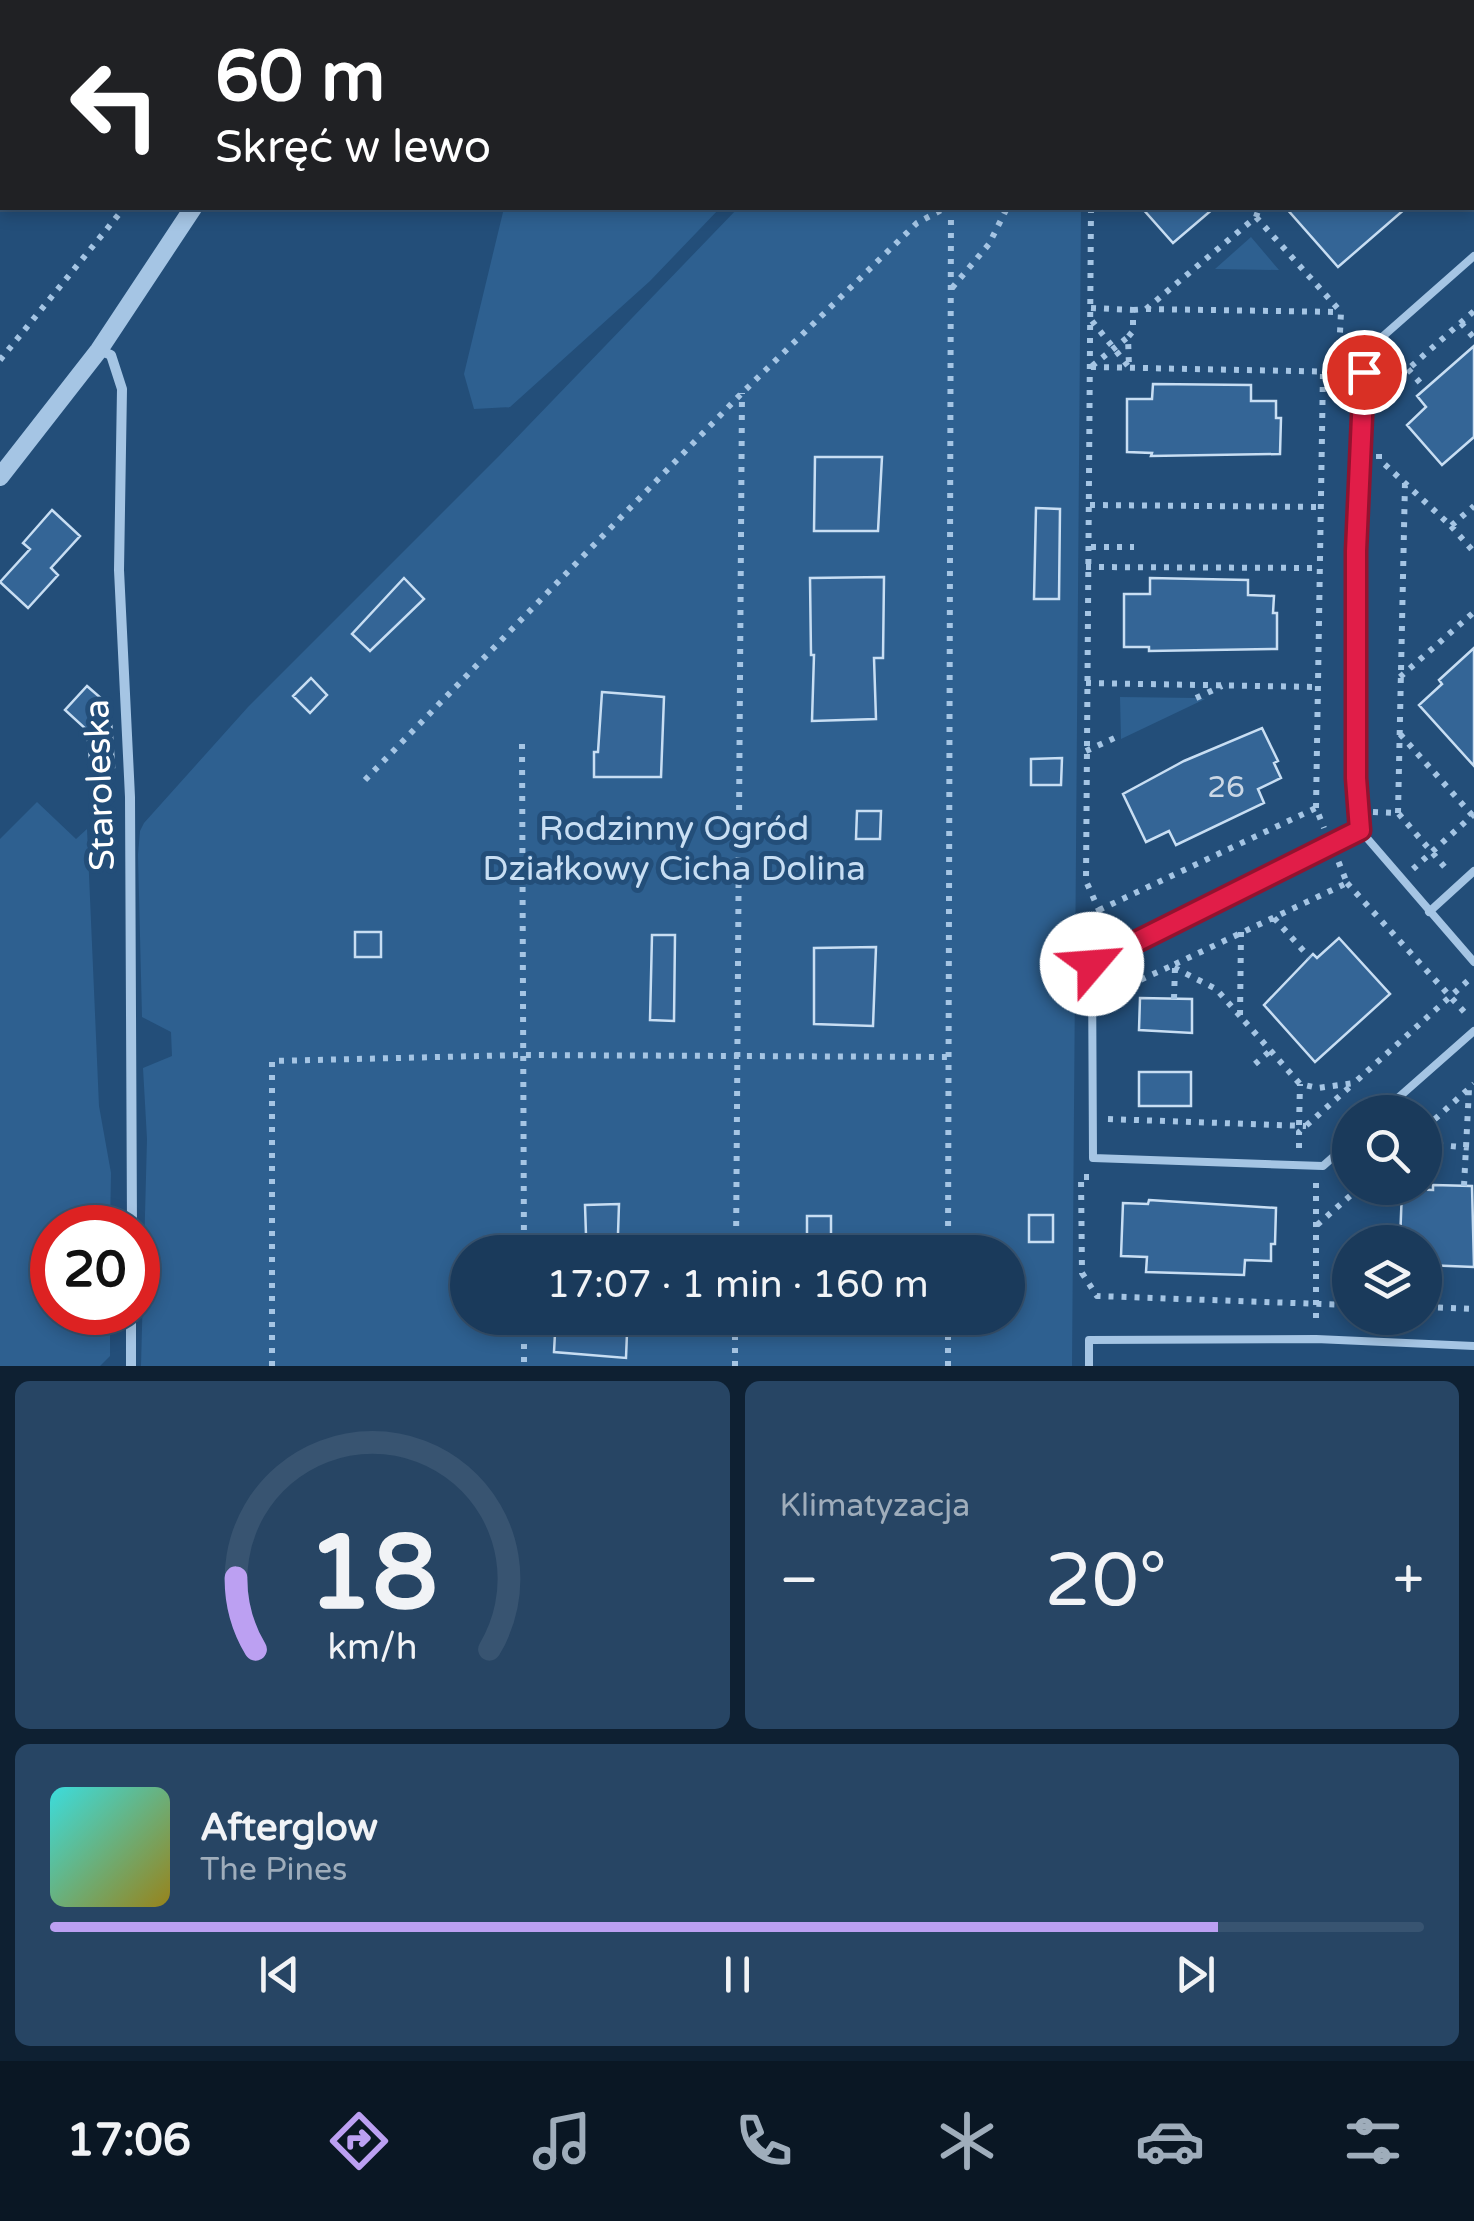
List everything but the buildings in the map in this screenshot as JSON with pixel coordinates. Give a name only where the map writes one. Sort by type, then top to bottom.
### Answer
[{"type":"street","points":[[0,477],[99,350],[192,210]]},
{"type":"street","name":"Staroleska","points":[[99,350],[111,355],[122,390],[119,570],[130,797],[132,1205]]},
{"type":"street","points":[[131,1366],[132,1335]]},
{"type":"lane","points":[[1474,256],[1364,353],[1356,551],[1360,830],[1474,962]]},
{"type":"lane","points":[[1332,1158],[1323,1166],[1093,1158],[1092,964],[1360,830]]},
{"type":"lane","points":[[1429,912],[1474,871]]},
{"type":"lane","points":[[1401,1095],[1474,1031]]},
{"type":"lane","points":[[1089,1366],[1089,1340],[1316,1339],[1474,1346]]},
{"type":"path","points":[[0,360],[122,210]]},
{"type":"path","points":[[365,780],[742,392],[917,223],[944,210]]},
{"type":"path","points":[[948,210],[948,1235]]},
{"type":"path","points":[[951,289],[989,244],[1007,210]]},
{"type":"path","points":[[1091,210],[1086,882],[1118,952]]},
{"type":"path","points":[[1146,309],[1256,216],[1258,210]]},
{"type":"path","points":[[1256,216],[1341,312],[1339,353]]},
{"type":"path","points":[[1091,308],[1341,312]]},
{"type":"path","points":[[1091,366],[1133,331],[1134,310]]},
{"type":"path","points":[[1380,410],[1380,394],[1474,311]]},
{"type":"path","points":[[1091,320],[1129,368]]},
{"type":"path","points":[[1461,322],[1474,338]]},
{"type":"path","points":[[1128,337],[1129,368]]},
{"type":"path","points":[[1091,366],[1364,372]]},
{"type":"path","points":[[1408,368],[1423,386]]},
{"type":"path","points":[[1322,371],[1316,808],[1348,882],[1474,1022]]},
{"type":"path","points":[[736,1235],[742,392]]},
{"type":"path","points":[[1380,442],[1379,459],[1474,552]]},
{"type":"path","points":[[1405,482],[1398,813],[1460,884]]},
{"type":"path","points":[[1090,505],[1321,506]]},
{"type":"path","points":[[1451,526],[1474,506]]},
{"type":"path","points":[[1090,547],[1134,547]]},
{"type":"path","points":[[1086,567],[1320,568]]},
{"type":"path","points":[[1400,677],[1474,612]]},
{"type":"path","points":[[1086,683],[1318,687]]},
{"type":"path","points":[[1125,697],[1126,684]]},
{"type":"path","points":[[1196,698],[1223,685]]},
{"type":"path","points":[[1399,733],[1473,815],[1401,879]]},
{"type":"path","points":[[1086,751],[1121,735]]},
{"type":"path","points":[[522,744],[524,1235]]},
{"type":"path","points":[[1099,911],[1316,808]]},
{"type":"path","points":[[1357,810],[1398,813]]},
{"type":"path","points":[[1129,985],[1348,882]]},
{"type":"path","points":[[1274,917],[1310,958]]},
{"type":"path","points":[[1240,1016],[1241,932]]},
{"type":"path","points":[[1173,967],[1216,989],[1300,1084],[1318,1088],[1354,1083]]},
{"type":"path","points":[[1173,967],[1174,998]]},
{"type":"path","points":[[1093,1119],[1302,1125],[1474,974]]},
{"type":"path","points":[[1255,1064],[1270,1050]]},
{"type":"path","points":[[272,1366],[272,1061],[524,1055],[949,1057]]},
{"type":"path","points":[[1298,1165],[1302,1125],[1300,1084]]},
{"type":"path","points":[[1442,1113],[1472,1086]]},
{"type":"path","points":[[1464,1186],[1472,1086]]},
{"type":"path","points":[[1442,1146],[1470,1148]]},
{"type":"path","points":[[1094,1178],[1081,1177],[1082,1273],[1098,1296],[1332,1304]]},
{"type":"path","points":[[1298,1182],[1316,1183],[1316,1339]]},
{"type":"path","points":[[1316,1226],[1340,1205]]},
{"type":"path","points":[[1442,1308],[1474,1309]]},
{"type":"path","points":[[524,1335],[524,1366]]},
{"type":"path","points":[[735,1366],[736,1335]]},
{"type":"path","points":[[948,1335],[948,1366]]},
{"type":"green space","points":[[504,210],[718,210],[650,281],[510,407],[474,409],[464,374]]},
{"type":"green space","name":"Rodzinny Ogród Działkowy Cicha Dolina","points":[[736,210],[1081,210],[1072,1366],[141,1366],[142,1335],[160,1335],[160,1205],[145,1205],[143,1068],[172,1056],[171,1032],[142,1017],[138,855],[144,823],[248,707],[499,456]]},
{"type":"green space","points":[[1251,237],[1279,270],[1215,269]]},
{"type":"green space","points":[[1120,697],[1196,698],[1205,699],[1121,739]]},
{"type":"green space","points":[[37,802],[76,839],[87,829],[99,1106],[111,1173],[110,1205],[30,1205],[30,1335],[110,1335],[110,1356],[100,1366],[0,1366],[0,839]]},
{"type":"route","points":[[1092,964],[1360,830],[1356,778],[1356,551],[1364,372]]}]
